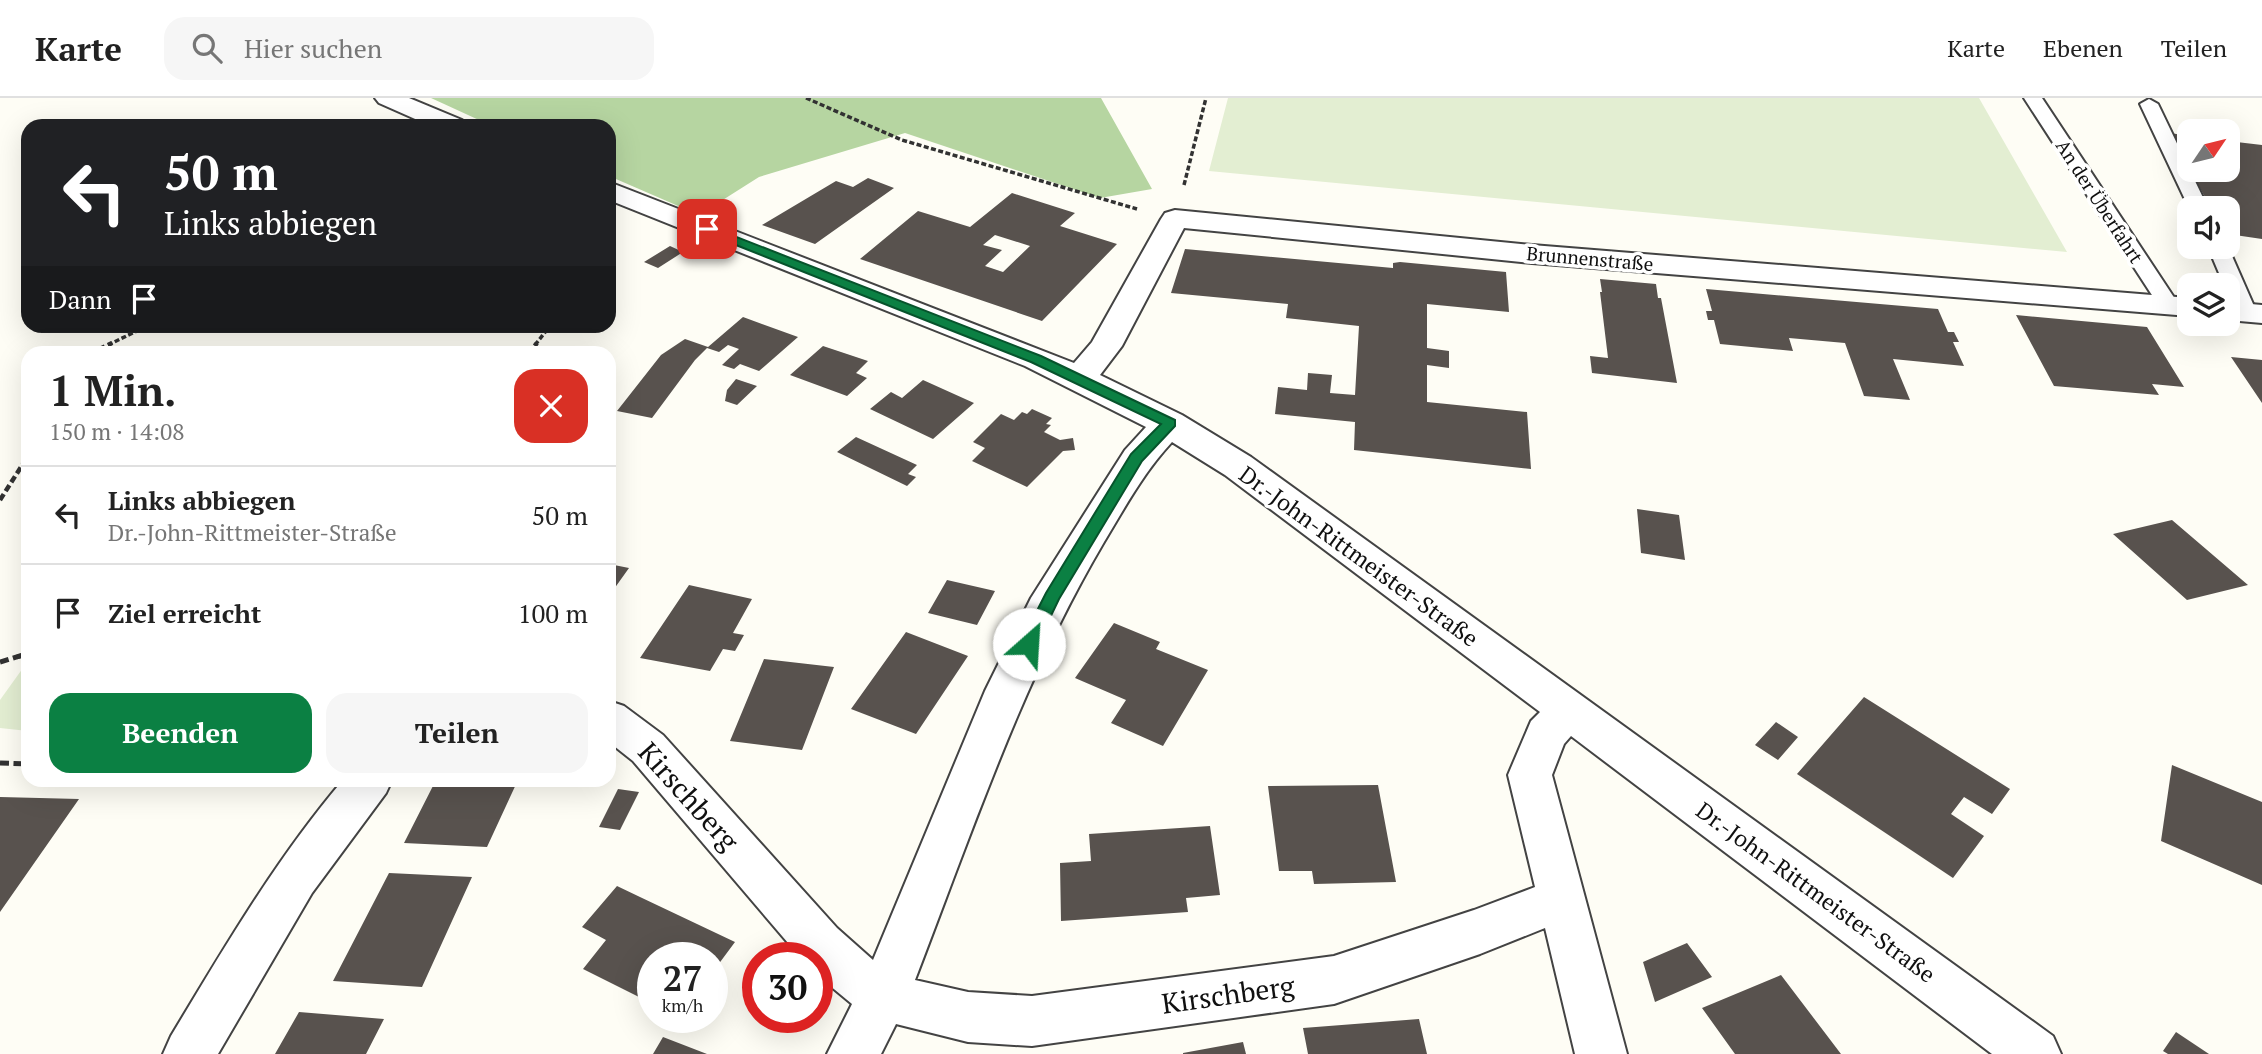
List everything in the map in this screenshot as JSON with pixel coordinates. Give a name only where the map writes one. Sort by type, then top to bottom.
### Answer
[{"type":"street","points":[[388,98],[437,119]]},
{"type":"street","name":"Dr.-John-Rittmeister-Straße","points":[[616,193],[1080,378],[1170,423],[1238,466],[2035,1054]]},
{"type":"street","points":[[1080,378],[1106,345],[1175,219]]},
{"type":"street","name":"Brunnenstraße","points":[[1175,219],[1532,254],[2177,306]]},
{"type":"street","points":[[853,1054],[883,998],[1006,691],[1051,598],[1137,458],[1170,423]]},
{"type":"street","points":[[1568,710],[1546,734],[1530,775],[1601,1054]]},
{"type":"street","name":"Kirschberg","points":[[616,723],[648,748],[820,944],[850,973],[883,998],[968,1017],[1032,1021],[1334,980],[1562,901]]},
{"type":"street","points":[[189,1054],[290,886],[364,787]]},
{"type":"lane","name":"An der Überfahrt","points":[[2033,98],[2177,305]]},
{"type":"lane","points":[[2149,104],[2193,196]]},
{"type":"lane","points":[[2224,259],[2245,312]]},
{"type":"path","points":[[806,98],[902,140],[1175,219],[1206,98]]},
{"type":"path","points":[[106,346],[132,333]]},
{"type":"path","points":[[0,500],[21,467]]},
{"type":"path","points":[[0,662],[21,656]]},
{"type":"path","points":[[0,763],[21,764]]},
{"type":"green space","points":[[431,98],[1101,98],[1152,189],[1100,198],[905,133],[759,177],[699,215],[616,179],[616,119],[477,119]]},
{"type":"green space","points":[[1228,98],[1979,98],[2067,252],[1209,171]]},
{"type":"green space","points":[[21,671],[21,730],[0,728],[0,700]]},
{"type":"building","points":[[2170,133],[2177,134],[2177,146]]},
{"type":"building","points":[[2240,142],[2262,145],[2262,239],[2240,236],[2240,196],[2204,196],[2197,182],[2240,182]]},
{"type":"building","points":[[868,178],[894,188],[815,244],[762,225],[836,181],[853,187]]},
{"type":"building","points":[[1012,193],[1075,213],[1060,226],[1117,244],[1042,321],[860,259],[918,211],[970,227]],"holes":[[[995,235],[1030,246],[1003,272],[985,266],[1002,250],[983,245]]]},
{"type":"building","points":[[670,246],[683,252],[658,268],[644,262]]},
{"type":"building","points":[[1185,249],[1393,268],[1393,263],[1400,262],[1506,272],[1509,312],[1427,304],[1427,348],[1449,351],[1449,368],[1427,365],[1427,402],[1527,412],[1531,469],[1354,450],[1355,422],[1275,414],[1278,387],[1307,390],[1308,373],[1332,375],[1330,393],[1355,395],[1359,326],[1286,318],[1288,304],[1171,293]]},
{"type":"building","points":[[1600,279],[1656,284],[1677,383],[1592,373],[1590,356],[1608,358]]},
{"type":"building","points":[[1706,289],[1938,309],[1948,332],[1954,332],[1959,342],[1953,342],[1964,366],[1893,359],[1910,400],[1864,396],[1845,343],[1789,338],[1793,351],[1720,344],[1714,320],[1708,320],[1706,311],[1712,311]]},
{"type":"building","points":[[2016,315],[2147,327],[2184,387],[2152,384],[2159,395],[2054,386]]},
{"type":"building","points":[[743,317],[798,337],[759,371],[740,364],[734,369],[722,365],[739,349],[728,345],[719,352],[707,348],[652,418],[617,411],[661,355],[685,339],[708,347]]},
{"type":"building","points":[[823,346],[868,361],[856,373],[867,378],[847,396],[790,375]]},
{"type":"building","points":[[2231,357],[2262,360],[2262,403]]},
{"type":"building","points":[[736,379],[757,386],[737,405],[725,401],[727,390]]},
{"type":"building","points":[[923,380],[974,403],[933,439],[870,409],[891,392],[902,398]]},
{"type":"building","points":[[1032,409],[1052,418],[1046,424],[1051,425],[1044,432],[1060,440],[1073,438],[1075,450],[1063,451],[1027,487],[972,461],[985,448],[973,442],[1001,414],[1014,420],[1022,412],[1027,414]]},
{"type":"building","points":[[856,437],[917,465],[908,474],[916,477],[907,486],[837,452]]},
{"type":"building","points":[[1637,509],[1679,515],[1685,560],[1641,553]]},
{"type":"building","points":[[2172,520],[2248,585],[2187,600],[2113,534]]},
{"type":"building","points":[[616,565],[629,568],[616,586]]},
{"type":"building","points":[[947,580],[995,591],[977,625],[928,613]]},
{"type":"building","points":[[689,585],[752,599],[733,633],[744,635],[735,651],[723,649],[710,671],[640,658]]},
{"type":"building","points":[[1114,623],[1160,642],[1156,649],[1208,670],[1163,746],[1111,723],[1126,700],[1075,678]]},
{"type":"building","points":[[906,632],[968,656],[916,734],[851,709]]},
{"type":"building","points":[[764,659],[834,667],[802,750],[730,741]]},
{"type":"building","points":[[1864,697],[2010,789],[1992,814],[1964,797],[1951,814],[1984,836],[1953,878],[1797,774]]},
{"type":"building","points":[[1776,722],[1798,737],[1778,760],[1755,745]]},
{"type":"building","points":[[2172,765],[2262,802],[2262,885],[2161,841]]},
{"type":"building","points":[[1378,785],[1396,882],[1314,884],[1312,871],[1279,871],[1268,786]]},
{"type":"building","points":[[432,787],[515,787],[487,847],[404,843]]},
{"type":"building","points":[[618,789],[639,792],[620,830],[599,827]]},
{"type":"building","points":[[0,797],[79,799],[0,912]]},
{"type":"building","points":[[1210,826],[1220,895],[1186,898],[1188,912],[1061,921],[1060,863],[1091,861],[1089,834]]},
{"type":"building","points":[[389,873],[472,877],[422,987],[333,981]]},
{"type":"building","points":[[617,886],[735,942],[728,951],[728,942],[637,942],[637,996],[583,969],[606,940],[582,927]]},
{"type":"building","points":[[1687,943],[1712,977],[1655,1002],[1643,962]]},
{"type":"building","points":[[1781,975],[1841,1054],[1735,1054],[1702,1008]]},
{"type":"building","points":[[299,1012],[384,1019],[366,1054],[275,1054]]},
{"type":"building","points":[[1419,1019],[1427,1054],[1308,1054],[1303,1028]]},
{"type":"building","points":[[2176,1032],[2209,1054],[2168,1054],[2163,1051]]},
{"type":"building","points":[[663,1037],[707,1054],[653,1054]]},
{"type":"building","points":[[1243,1042],[1246,1054],[1183,1054],[1183,1053]]},
{"type":"route","points":[[707,229],[1036,359],[1170,423],[1137,458],[1051,598],[1029,644]]}]
